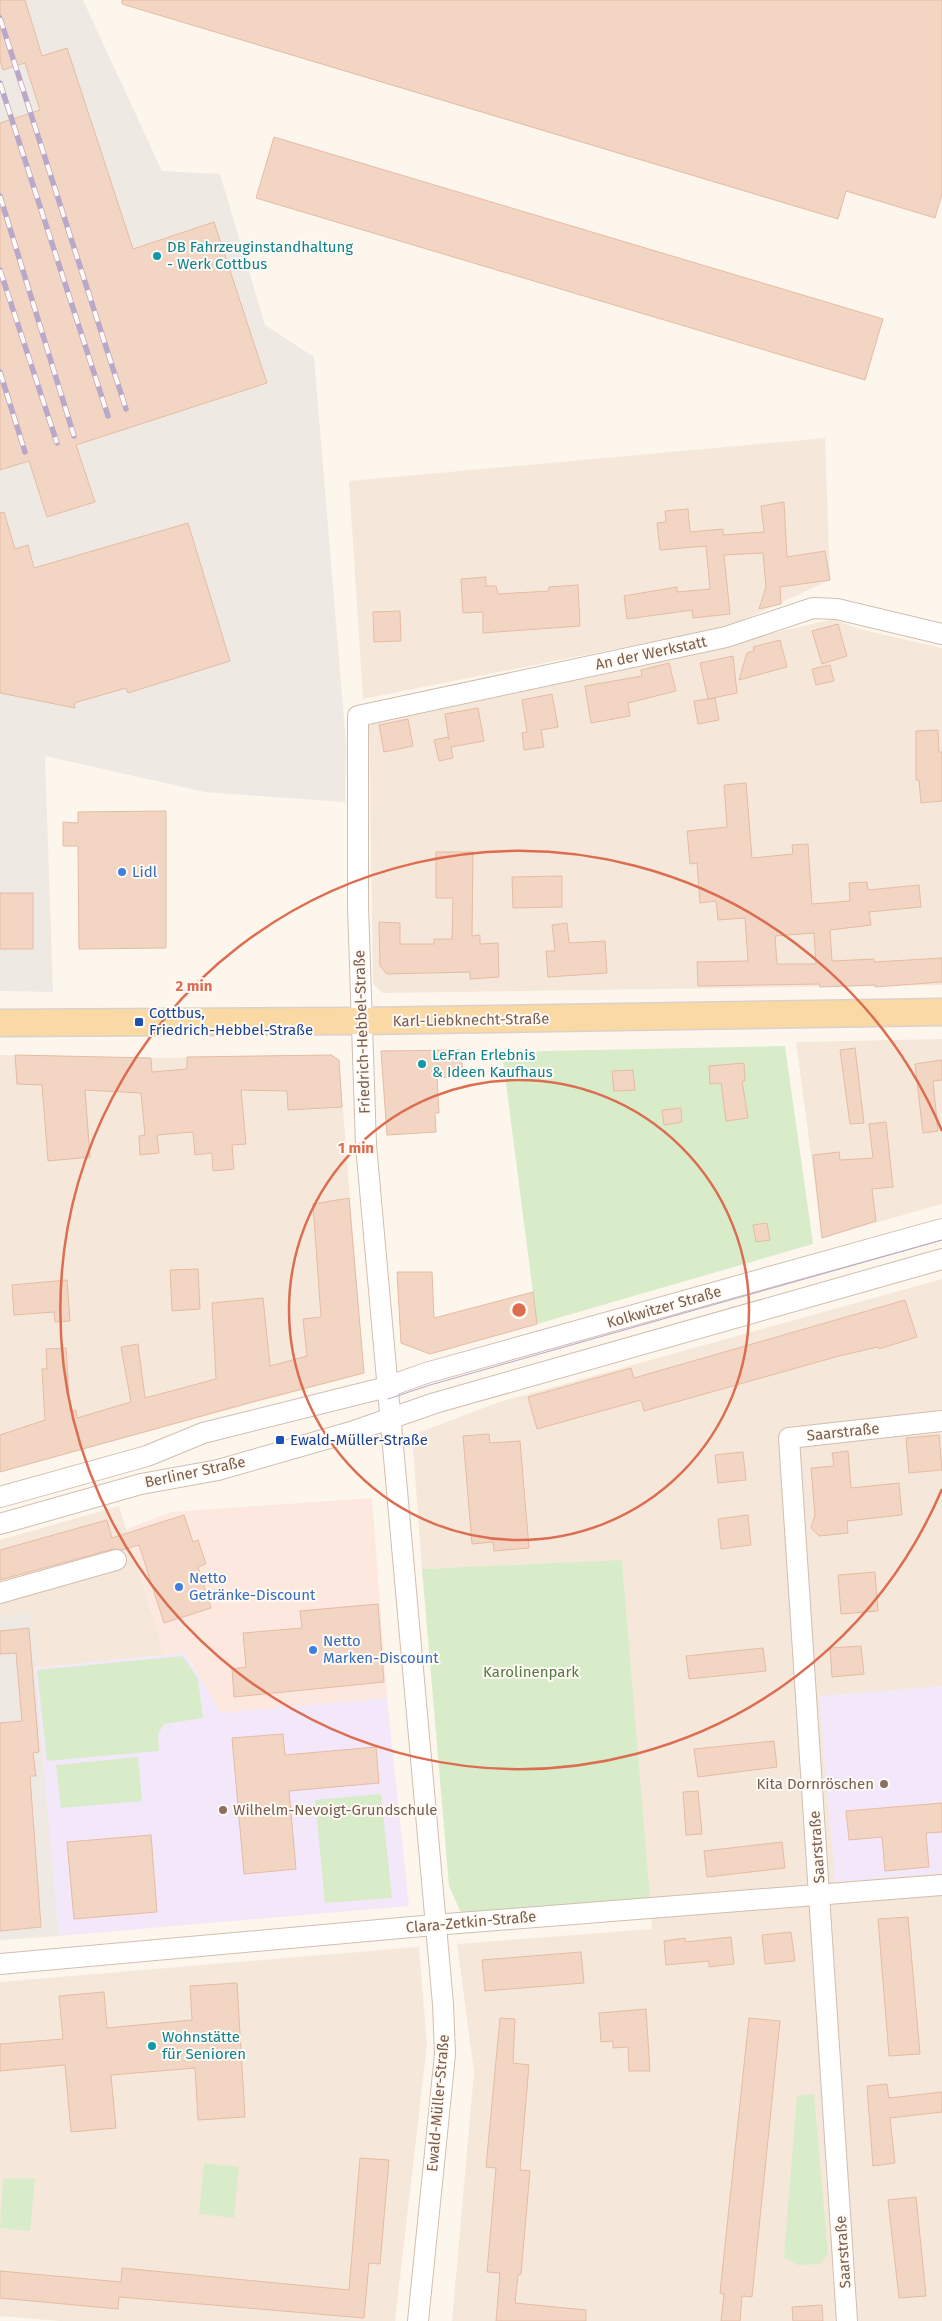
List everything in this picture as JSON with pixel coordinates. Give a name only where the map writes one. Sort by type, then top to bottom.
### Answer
[{"type":"main road","name":"Karl-Liebknecht-Straße","points":[[0,1023],[362,1021],[942,1012]]},
{"type":"street","name":"An der Werkstatt","points":[[358,716],[726,637],[813,608],[837,609],[942,634]]},
{"type":"street","name":"Friedrich-Hebbel-Straße","points":[[358,716],[358,906],[366,1145],[390,1414]]},
{"type":"street","name":"Kolkwitzer Straße","points":[[387,1387],[436,1370],[942,1229]]},
{"type":"street","name":"Kolkwitzer Straße","points":[[390,1414],[435,1403],[942,1259]]},
{"type":"street","name":"Berliner Straße","points":[[0,1497],[147,1456],[203,1433],[387,1387]]},
{"type":"street","name":"Berliner Straße","points":[[0,1524],[140,1484],[218,1470],[390,1414]]},
{"type":"street","name":"Ewald-Müller-Straße","points":[[390,1414],[434,1925],[443,2004],[445,2054],[418,2321]]},
{"type":"street","name":"Saarstraße","points":[[847,2321],[789,1438],[942,1421]]},
{"type":"street","points":[[0,1593],[116,1560]]},
{"type":"street","name":"Clara-Zetkin-Straße","points":[[0,1964],[434,1925],[942,1885]]},
{"type":"shaded area","points":[[0,0],[83,0],[162,171],[220,174],[265,325],[314,357],[346,744],[345,802],[205,792],[45,756],[53,992],[0,991]]},
{"type":"shaded area","points":[[825,438],[830,580],[731,626],[363,699],[349,481]]},
{"type":"shaded area","points":[[833,619],[859,629],[942,648],[942,985],[383,993],[373,984],[369,726],[375,718],[696,651]]},
{"type":"shaded area","points":[[942,1039],[942,1204],[822,1238],[796,1042]]},
{"type":"shaded area","points":[[0,1055],[151,1058],[331,1055],[339,1060],[364,1373],[0,1472]]},
{"type":"shaded area","points":[[942,1279],[942,2321],[452,2321],[474,2072],[457,1944],[652,1929],[622,1561],[422,1569],[412,1435],[499,1402]]},
{"type":"shaded area","points":[[372,1498],[387,1698],[221,1713],[185,1653],[165,1655],[127,1529],[171,1512]]},
{"type":"shaded area","points":[[119,1506],[165,1655],[35,1668],[30,1611],[0,1619],[0,1540]]},
{"type":"shaded area","points":[[31,1611],[59,1936],[0,1940],[0,1619]]},
{"type":"shaded area","name":"Wilhelm-Nevoigt-Grundschule","points":[[185,1653],[221,1713],[387,1698],[409,1906],[59,1936],[35,1668]]},
{"type":"shaded area","name":"Kita Dornröschen","points":[[942,1686],[942,1873],[835,1882],[819,1696]]},
{"type":"shaded area","points":[[419,1947],[427,2045],[395,2321],[59,2321],[0,2316],[0,1982]]},
{"type":"green space","points":[[785,1046],[813,1244],[537,1324],[502,1052]]},
{"type":"green space","name":"Karolinenpark","points":[[622,1560],[650,1898],[462,1915],[449,1886],[422,1569]]},
{"type":"green space","points":[[183,1656],[198,1679],[203,1718],[164,1724],[158,1734],[159,1751],[47,1761],[37,1670]]},
{"type":"green space","points":[[138,1757],[142,1801],[61,1808],[56,1765]]},
{"type":"green space","points":[[381,1794],[392,1898],[325,1903],[315,1800]]},
{"type":"green space","points":[[814,2094],[828,2254],[820,2264],[797,2265],[784,2257],[797,2096]]},
{"type":"green space","points":[[204,2163],[239,2167],[234,2218],[199,2214]]},
{"type":"green space","points":[[35,2178],[30,2231],[0,2228],[3,2179]]},
{"type":"building","name":"DB Fahrzeuginstandhaltung - Werk Cottbus","points":[[0,0],[25,0],[42,56],[67,48],[133,249],[214,222],[267,383],[76,445],[95,502],[47,517],[29,461],[0,470],[0,123],[40,110],[25,63],[3,70],[0,60]]},
{"type":"building","points":[[122,0],[942,0],[942,194],[935,218],[846,191],[838,219],[122,4]]},
{"type":"building","points":[[274,137],[883,319],[865,380],[256,198]]},
{"type":"building","points":[[784,502],[787,557],[825,551],[830,580],[780,587],[781,604],[759,609],[766,587],[763,553],[724,555],[730,614],[693,618],[692,610],[627,619],[624,596],[677,587],[677,592],[710,589],[706,546],[660,550],[657,523],[666,522],[665,511],[688,509],[690,532],[723,529],[723,535],[764,532],[761,506]]},
{"type":"building","points":[[4,512],[15,549],[28,545],[34,568],[188,523],[230,661],[128,693],[126,688],[74,703],[75,708],[0,693],[0,513]]},
{"type":"building","points":[[486,577],[486,586],[496,586],[498,594],[549,591],[549,587],[578,585],[580,626],[483,633],[483,612],[463,613],[461,579]]},
{"type":"building","points":[[400,611],[401,641],[374,642],[373,612]]},
{"type":"building","points":[[838,624],[847,656],[822,664],[812,631]]},
{"type":"building","points":[[780,640],[787,667],[739,680],[747,653],[754,651],[753,647]]},
{"type":"building","points":[[733,656],[737,693],[708,699],[700,663]]},
{"type":"building","points":[[669,663],[676,691],[628,703],[630,716],[591,723],[585,686],[642,676],[641,670]]},
{"type":"building","points":[[830,665],[834,681],[816,685],[812,669]]},
{"type":"building","points":[[552,694],[558,727],[541,730],[544,747],[524,750],[522,733],[527,732],[522,700]]},
{"type":"building","points":[[715,698],[719,720],[698,724],[694,701]]},
{"type":"building","points":[[478,708],[484,741],[451,747],[453,758],[439,761],[434,740],[448,737],[449,740],[445,714]]},
{"type":"building","points":[[408,719],[413,746],[384,752],[379,725]]},
{"type":"building","points":[[938,730],[939,752],[942,752],[942,801],[921,803],[919,780],[916,780],[916,731]]},
{"type":"building","points":[[746,783],[752,858],[793,854],[792,845],[808,844],[812,904],[850,901],[849,883],[867,882],[868,890],[919,885],[921,907],[869,912],[871,925],[830,930],[832,961],[874,959],[874,962],[942,958],[942,982],[875,987],[875,985],[820,987],[819,984],[698,986],[697,962],[748,961],[745,918],[718,920],[716,901],[700,903],[697,863],[690,864],[687,831],[727,827],[724,785]],"holes":[[[814,933],[816,964],[777,964],[775,936]]]},
{"type":"building","points":[[166,811],[166,948],[79,949],[78,846],[63,846],[63,822],[78,823],[78,812]]},
{"type":"building","points":[[436,852],[473,852],[472,936],[480,935],[480,944],[498,943],[499,977],[470,979],[470,972],[387,974],[380,966],[379,922],[400,923],[400,944],[434,944],[434,939],[452,939],[453,898],[436,898]]},
{"type":"building","points":[[562,876],[562,907],[513,908],[512,877]]},
{"type":"building","points":[[0,893],[33,893],[33,949],[0,949]]},
{"type":"building","points":[[567,923],[569,943],[605,941],[607,973],[548,977],[546,951],[555,951],[552,925]]},
{"type":"building","points":[[855,1048],[864,1123],[850,1124],[840,1050]]},
{"type":"building","points":[[461,1050],[463,1076],[437,1078],[439,1113],[435,1113],[436,1132],[387,1135],[381,1051]]},
{"type":"building","points":[[15,1055],[151,1058],[152,1072],[187,1069],[187,1057],[331,1055],[339,1060],[342,1107],[288,1110],[287,1091],[241,1090],[246,1144],[232,1145],[234,1169],[213,1171],[212,1153],[195,1155],[193,1132],[157,1135],[159,1153],[140,1155],[139,1136],[145,1135],[141,1093],[85,1090],[90,1157],[48,1161],[42,1085],[17,1084]]},
{"type":"building","points":[[942,1060],[942,1080],[933,1081],[938,1131],[923,1133],[915,1064]]},
{"type":"building","points":[[744,1063],[745,1081],[742,1081],[748,1118],[726,1121],[721,1083],[710,1084],[709,1066]]},
{"type":"building","points":[[633,1070],[635,1090],[614,1091],[612,1071]]},
{"type":"building","points":[[681,1108],[682,1122],[664,1125],[662,1110]]},
{"type":"building","points":[[886,1122],[893,1187],[872,1189],[876,1221],[822,1238],[813,1155],[839,1152],[840,1160],[873,1158],[869,1124]]},
{"type":"building","points":[[349,1198],[364,1373],[0,1472],[0,1435],[45,1420],[42,1369],[47,1369],[46,1349],[66,1348],[70,1412],[76,1410],[77,1418],[131,1402],[121,1347],[138,1344],[145,1398],[216,1379],[212,1303],[263,1298],[270,1366],[307,1356],[303,1319],[321,1317],[313,1204]]},
{"type":"building","points":[[767,1223],[770,1240],[756,1242],[753,1225]]},
{"type":"building","points":[[198,1269],[200,1309],[172,1311],[170,1270]]},
{"type":"building","points":[[397,1272],[432,1272],[434,1318],[533,1292],[537,1324],[430,1354],[401,1343]]},
{"type":"building","points":[[67,1280],[70,1321],[55,1322],[54,1312],[14,1315],[12,1285]]},
{"type":"building","points":[[905,1300],[917,1337],[879,1349],[878,1347],[839,1356],[644,1411],[641,1400],[537,1429],[528,1397],[631,1368],[634,1378]]},
{"type":"building","points":[[489,1434],[490,1443],[520,1441],[529,1548],[494,1551],[493,1542],[472,1544],[463,1436]]},
{"type":"building","points":[[939,1435],[942,1470],[909,1473],[906,1438]]},
{"type":"building","points":[[848,1451],[851,1488],[899,1483],[902,1515],[847,1521],[848,1533],[819,1536],[811,1528],[815,1515],[811,1468],[834,1466],[832,1453]]},
{"type":"building","points":[[743,1452],[746,1480],[718,1483],[715,1455]]},
{"type":"building","points":[[184,1515],[193,1542],[198,1540],[206,1564],[198,1567],[211,1608],[164,1623],[139,1545],[122,1550],[113,1549],[0,1580],[0,1550],[107,1520],[112,1538]]},
{"type":"building","points":[[748,1515],[751,1545],[721,1549],[718,1519]]},
{"type":"building","points":[[875,1572],[878,1611],[841,1614],[838,1575]]},
{"type":"building","name":"Netto Marken-Discount","points":[[378,1604],[384,1682],[234,1697],[232,1669],[246,1667],[243,1633],[302,1628],[300,1611]]},
{"type":"building","points":[[29,1628],[39,1752],[33,1753],[36,1776],[30,1776],[41,1927],[0,1931],[0,1723],[22,1721],[16,1653],[0,1654],[0,1631]]},
{"type":"building","points":[[861,1646],[864,1674],[832,1677],[830,1648]]},
{"type":"building","points":[[763,1648],[766,1671],[689,1679],[686,1656]]},
{"type":"building","points":[[283,1734],[285,1755],[376,1747],[379,1783],[289,1791],[296,1869],[244,1874],[232,1738]]},
{"type":"building","points":[[774,1741],[777,1767],[698,1777],[694,1749]]},
{"type":"building","points":[[698,1791],[702,1834],[686,1835],[683,1792]]},
{"type":"building","points":[[942,1803],[942,1832],[926,1833],[929,1867],[885,1871],[882,1837],[849,1840],[846,1811]]},
{"type":"building","points":[[151,1835],[157,1912],[74,1919],[67,1842]]},
{"type":"building","points":[[782,1842],[785,1868],[707,1877],[704,1851]]},
{"type":"building","points":[[908,1917],[920,2054],[889,2056],[878,1919]]},
{"type":"building","points":[[791,1932],[795,1961],[765,1964],[762,1935]]},
{"type":"building","points":[[731,1937],[734,1964],[709,1967],[709,1961],[666,1965],[664,1941],[685,1938],[685,1942]]},
{"type":"building","points":[[581,1952],[584,1983],[485,1991],[482,1960]]},
{"type":"building","points":[[237,1983],[245,2117],[198,2120],[195,2068],[111,2075],[116,2128],[71,2132],[65,2065],[0,2071],[0,2044],[63,2039],[59,1996],[104,1992],[107,2028],[192,2020],[190,1986]]},
{"type":"building","points":[[646,2009],[650,2071],[629,2071],[628,2047],[613,2048],[613,2041],[601,2042],[599,2013]]},
{"type":"building","points":[[500,2018],[515,2019],[513,2063],[529,2065],[520,2170],[530,2171],[521,2274],[518,2275],[515,2303],[586,2310],[586,2321],[496,2321],[500,2273],[487,2272],[496,2168],[486,2167]]},
{"type":"building","points":[[749,2018],[780,2021],[752,2297],[742,2296],[740,2321],[721,2321],[724,2294],[720,2293]]},
{"type":"building","points":[[887,2084],[889,2098],[942,2092],[942,2112],[890,2118],[895,2163],[873,2166],[867,2086]]},
{"type":"building","points":[[360,2158],[389,2160],[380,2264],[369,2263],[364,2318],[119,2297],[118,2309],[0,2298],[0,2271],[121,2282],[122,2268],[349,2290]]},
{"type":"building","points":[[916,2197],[926,2296],[899,2298],[888,2200]]},
{"type":"building","points":[[822,2305],[823,2321],[793,2321],[792,2307]]},
{"type":"tram line","points":[[388,1399],[430,1385],[942,1240]]},
{"type":"railway","points":[[0,18],[126,409]]},
{"type":"railway","points":[[0,83],[108,416]]},
{"type":"railway","points":[[0,196],[74,436]]},
{"type":"railway","points":[[0,270],[57,443]]},
{"type":"railway","points":[[0,372],[25,452]]},
{"type":"place","name":"DB Fahrzeuginstandhaltung - Werk Cottbus","points":[[157,256]]},
{"type":"place","name":"Lidl","points":[[122,872]]},
{"type":"place","name":"Cottbus, Friedrich-Hebbel-Straße","points":[[139,1022]]},
{"type":"place","name":"LeFran Erlebnis & Ideen Kaufhaus","points":[[422,1064]]},
{"type":"place","name":"Ewald-Müller-Straße","points":[[280,1440]]},
{"type":"place","name":"Netto Getränke-Discount","points":[[179,1587]]},
{"type":"place","name":"Netto Marken-Discount","points":[[313,1650]]},
{"type":"place","name":"Kita Dornröschen","points":[[884,1784]]},
{"type":"place","name":"Wilhelm-Nevoigt-Grundschule","points":[[223,1810]]},
{"type":"place","name":"Wohnstätte für Senioren","points":[[152,2046]]}]
